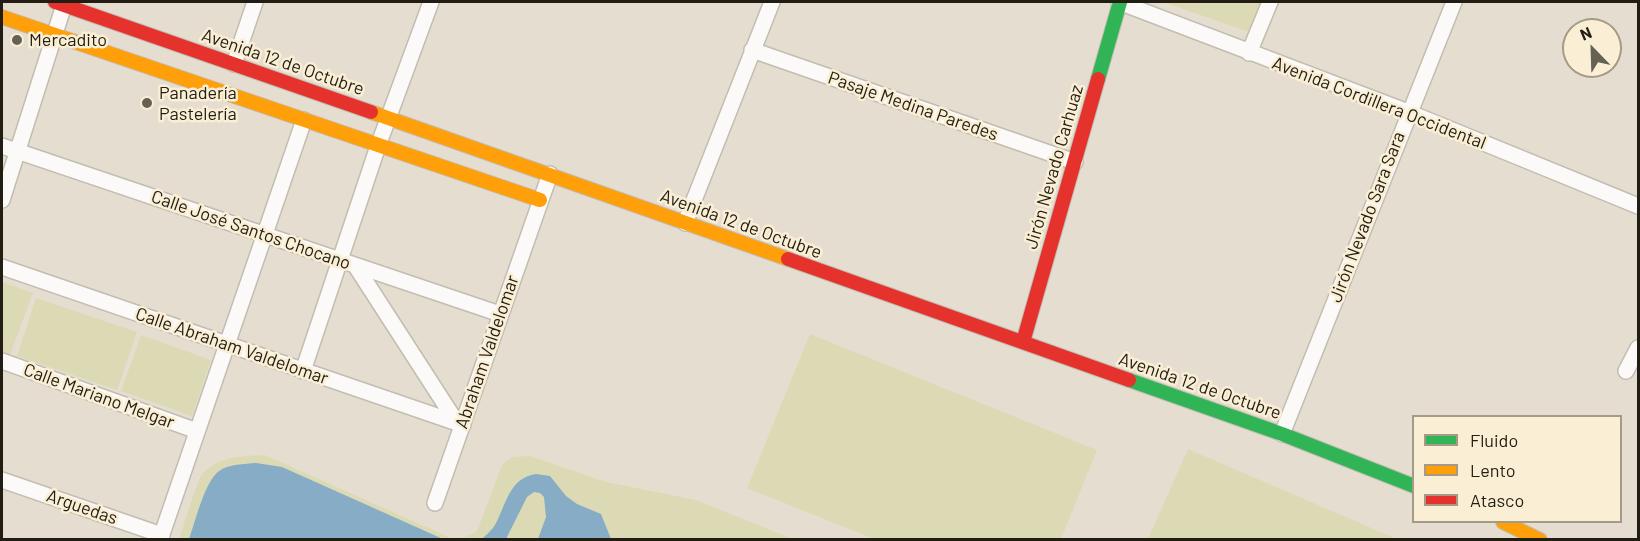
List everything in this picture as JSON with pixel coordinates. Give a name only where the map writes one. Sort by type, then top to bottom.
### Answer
[{"type":"street","points":[[234,64],[255,2]]},
{"type":"street","points":[[303,371],[347,262],[378,146],[431,2]]},
{"type":"street","points":[[685,223],[772,2]]},
{"type":"street","name":"Avenida Cordillera Occidental","points":[[1120,2],[1408,112],[1638,206]]},
{"type":"street","name":"Jirón Nevado Carhuaz","points":[[1023,342],[1120,2]]},
{"type":"street","points":[[1249,53],[1270,2]]},
{"type":"street","name":"Jirón Nevado Sara Sara","points":[[1282,434],[1408,112],[1454,2]]},
{"type":"street","points":[[2,200],[54,35],[60,3]]},
{"type":"street","name":"Avenida 12 de Octubre","points":[[60,3],[1282,434],[1412,486]]},
{"type":"street","points":[[2,17],[540,200]]},
{"type":"street","name":"Pasaje Medina Paredes","points":[[752,50],[1075,162]]},
{"type":"street","points":[[161,537],[304,120]]},
{"type":"street","name":"Calle José Santos Chocano","points":[[2,146],[500,314]]},
{"type":"street","name":"Abraham Valdelomar","points":[[435,503],[460,424],[550,174]]},
{"type":"street","points":[[347,262],[460,424]]},
{"type":"street","name":"Calle Abraham Valdelomar","points":[[2,267],[460,424]]},
{"type":"street","points":[[1626,371],[1638,348]]},
{"type":"street","name":"Calle Mariano Melgar","points":[[2,362],[197,431]]},
{"type":"street","name":"Arguedas","points":[[2,480],[161,537]]},
{"type":"street","points":[[1505,523],[1540,540]]},
{"type":"shaded area","points":[[1163,2],[1261,2],[1249,32]]},
{"type":"shaded area","points":[[2,282],[33,293],[10,355],[2,352]]},
{"type":"shaded area","points":[[36,298],[137,332],[117,390],[17,356]]},
{"type":"shaded area","points":[[810,334],[1097,450],[1061,539],[874,539],[747,488]]},
{"type":"shaded area","points":[[141,335],[211,360],[192,416],[121,391]]},
{"type":"shaded area","points":[[1188,449],[1397,539],[1148,539]]},
{"type":"shaded area","points":[[265,455],[451,538],[465,537],[477,531],[502,465],[512,457],[530,456],[606,482],[696,500],[793,539],[179,540],[200,477],[209,467],[224,460]]},
{"type":"water","points":[[256,463],[282,467],[443,539],[189,539],[205,493],[219,471],[227,467]]},
{"type":"water","points":[[536,474],[550,476],[566,496],[577,504],[601,514],[611,539],[538,539],[546,517],[544,497],[534,492],[527,497],[506,539],[482,539],[495,525],[514,487],[520,481]]},
{"type":"traffic: fast","points":[[1098,79],[1120,2]]},
{"type":"traffic: fast","points":[[1129,380],[1282,434],[1412,485]]},
{"type":"traffic: slow","points":[[2,17],[540,200]]},
{"type":"traffic: slow","points":[[371,112],[788,259]]},
{"type":"traffic: slow","points":[[1505,523],[1540,540]]},
{"type":"traffic: jam","points":[[55,2],[371,112]]},
{"type":"traffic: jam","points":[[1023,342],[1098,79]]},
{"type":"traffic: jam","points":[[788,259],[1129,380]]},
{"type":"place","name":"Mercadito","points":[[17,40]]},
{"type":"place","name":"Panadería Pastelería","points":[[147,103]]}]
